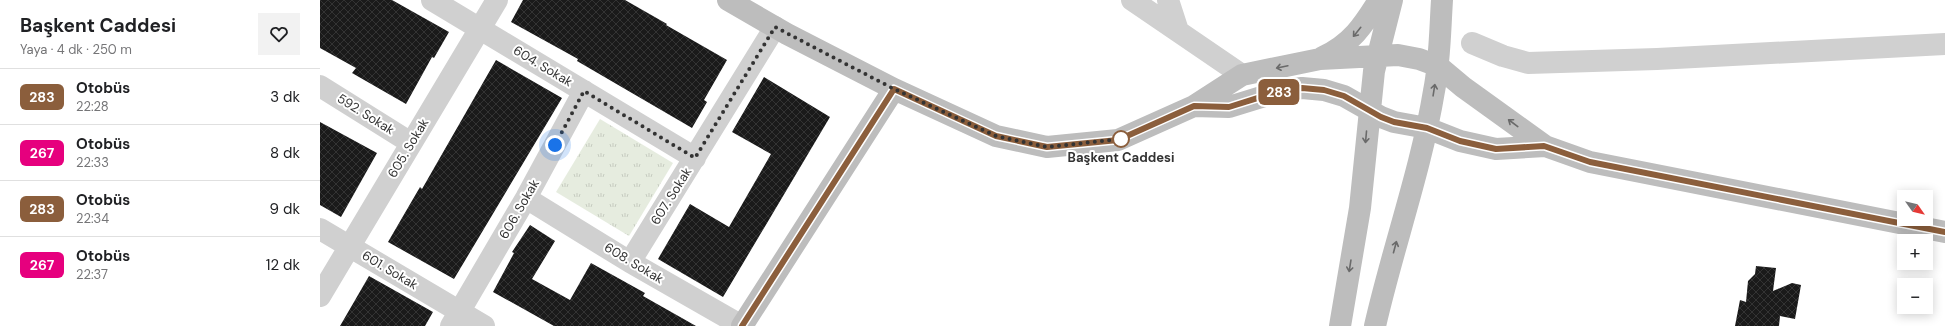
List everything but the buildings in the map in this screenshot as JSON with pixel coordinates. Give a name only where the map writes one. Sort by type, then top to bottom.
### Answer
[{"type":"main road","points":[[728,0],[775,27],[894,89],[996,136],[1047,147],[1118,140],[1194,106],[1242,75],[1320,59],[1398,55],[1419,59],[1438,66],[1469,91],[1544,146],[1590,162],[1945,232]]},
{"type":"main road","points":[[1320,59],[1336,51],[1352,39],[1359,31],[1379,0]]},
{"type":"main road","points":[[1340,326],[1360,208],[1368,110],[1376,57],[1392,0]]},
{"type":"main road","points":[[1375,326],[1383,289],[1427,128],[1438,66],[1442,0]]},
{"type":"main road","points":[[1194,106],[1229,107],[1280,91],[1302,88],[1324,90],[1344,96],[1368,110],[1394,122],[1427,128],[1460,141],[1496,149],[1544,146]]},
{"type":"main road","points":[[742,326],[894,89]]},
{"type":"street","name":"604. Sokak","points":[[432,0],[695,158]]},
{"type":"street","name":"605. Sokak","points":[[320,296],[497,0]]},
{"type":"street","points":[[1132,0],[1242,75]]},
{"type":"street","points":[[1168,0],[1178,31]]},
{"type":"street","name":"607. Sokak","points":[[630,262],[775,27]]},
{"type":"street","points":[[1472,43],[1503,56],[1528,63],[1657,59],[1945,44]]},
{"type":"street","name":"592. Sokak","points":[[320,86],[411,143]]},
{"type":"street","name":"606. Sokak","points":[[455,319],[526,198],[584,91]]},
{"type":"street","name":"608. Sokak","points":[[526,198],[630,262],[742,326]]},
{"type":"street","name":"601. Sokak","points":[[320,229],[350,246],[455,319],[484,326]]},
{"type":"green space","points":[[600,119],[673,163],[629,236],[556,192]]},
{"type":"bus line","name":"283","points":[[742,326],[894,89],[996,136],[1047,147],[1118,140],[1194,106],[1229,107],[1280,91],[1302,88],[1324,90],[1344,96],[1381,117],[1394,122],[1427,128],[1460,141],[1478,146],[1496,149],[1544,146],[1590,162],[1945,232]]},
{"type":"place","name":"Başkent Caddesi","points":[[1121,139]]},
{"type":"route","points":[[555,145],[584,91],[695,158],[775,27],[894,89],[996,136],[1047,147],[1121,139]]}]
